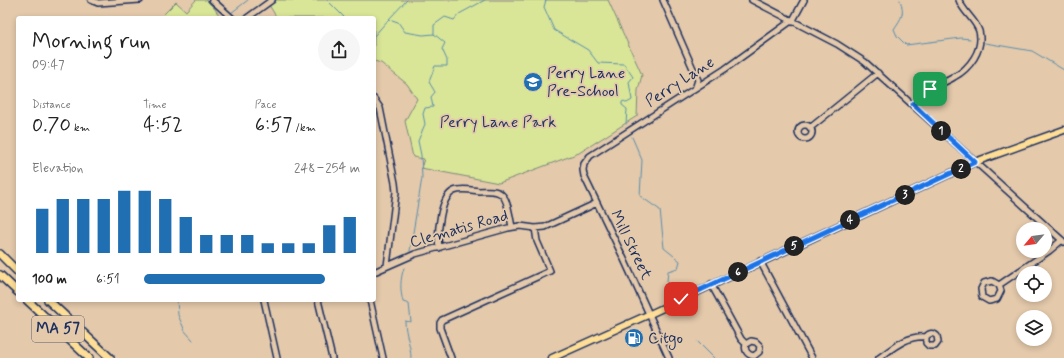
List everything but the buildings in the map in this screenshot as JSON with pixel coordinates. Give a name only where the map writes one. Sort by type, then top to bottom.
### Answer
[{"type":"highway","points":[[0,254],[16,270]]},
{"type":"highway","points":[[0,275],[16,290]]},
{"type":"highway","name":"MA 57","points":[[29,302],[88,358]]},
{"type":"highway","name":"MA 57","points":[[50,302],[110,358]]},
{"type":"highway","points":[[44,316],[83,358]]},
{"type":"highway","points":[[76,327],[115,358]]},
{"type":"main road","points":[[552,358],[650,314],[711,284],[975,162],[1064,130]]},
{"type":"street","points":[[91,0],[98,3],[140,0]]},
{"type":"street","points":[[212,0],[230,16]]},
{"type":"street","points":[[250,16],[272,0]]},
{"type":"street","points":[[663,0],[698,80],[696,86]]},
{"type":"street","points":[[752,0],[857,56],[913,104],[1063,241],[999,285]]},
{"type":"street","points":[[792,21],[804,0]]},
{"type":"street","points":[[913,104],[930,89],[955,77],[970,64],[976,52],[980,40],[978,29],[959,0]]},
{"type":"street","name":"Perry Lane","points":[[584,164],[588,157],[633,129],[696,86],[725,69],[792,21]]},
{"type":"street","points":[[810,128],[878,73]]},
{"type":"street","points":[[376,102],[380,108],[396,187],[387,266]]},
{"type":"street","name":"Mill Street","points":[[584,164],[584,174],[650,314],[669,358]]},
{"type":"street","points":[[439,248],[438,232],[445,200],[449,194],[457,190],[494,191],[500,193],[506,200],[512,227]]},
{"type":"street","name":"Clematis Road","points":[[376,271],[415,254],[512,227],[545,227],[597,203]]},
{"type":"street","points":[[451,358],[440,328],[440,323],[442,320],[550,271],[537,241],[535,228]]},
{"type":"street","points":[[760,262],[812,358]]},
{"type":"street","points":[[992,281],[999,285],[1001,292],[997,299],[989,302],[983,298],[980,291],[984,283],[992,281]]},
{"type":"street","points":[[711,284],[741,339],[746,344]]},
{"type":"street","points":[[264,302],[277,358]]},
{"type":"street","points":[[318,302],[332,358]]},
{"type":"street","points":[[370,302],[383,358]]},
{"type":"street","points":[[879,358],[908,339],[917,336],[926,337]]},
{"type":"green space","points":[[196,0],[206,0],[220,16],[162,16],[176,2],[186,11]]},
{"type":"green space","name":"Perry Lane Park","points":[[266,0],[608,0],[642,75],[638,90],[637,116],[579,153],[499,183],[421,168],[424,159],[413,157],[405,121],[417,99],[407,84],[381,63],[376,62],[376,16],[276,16]]},
{"type":"waterway","points":[[231,13],[248,0]]},
{"type":"waterway","points":[[327,0],[343,16]]},
{"type":"waterway","points":[[407,0],[389,19],[398,22],[405,32],[423,35],[434,34],[445,43],[442,49],[447,60],[447,66],[435,66],[429,82],[435,92],[431,97],[433,107],[425,108],[423,114],[425,124],[418,141],[421,155],[422,178],[410,251]]},
{"type":"waterway","points":[[434,34],[434,25],[445,17],[454,20],[459,14],[485,0]]},
{"type":"waterway","points":[[546,0],[544,7],[554,30],[588,50],[598,63],[624,64],[633,77],[629,82],[632,100],[627,103],[624,101],[622,102],[622,105],[627,109],[626,124]]},
{"type":"waterway","points":[[900,0],[902,15],[894,29],[897,36],[906,45],[961,38],[970,39]]},
{"type":"waterway","points":[[376,34],[389,19]]},
{"type":"waterway","points":[[985,43],[1032,51],[1064,70]]},
{"type":"waterway","points":[[632,137],[642,160],[640,196],[660,210],[664,248],[680,261],[678,268],[668,271],[667,281],[670,294]]},
{"type":"waterway","points":[[404,268],[401,280],[401,289],[403,302],[409,304],[411,322],[405,321],[411,358]]},
{"type":"waterway","points":[[177,302],[178,315],[185,331],[193,340]]},
{"type":"waterway","points":[[698,342],[714,358]]},
{"type":"place","name":"Perry Lane Pre-School","points":[[533,82]]},
{"type":"place","name":"Citgo","points":[[634,338]]},
{"type":"route","points":[[681,299],[770,256],[975,162],[913,104],[930,89]]}]
